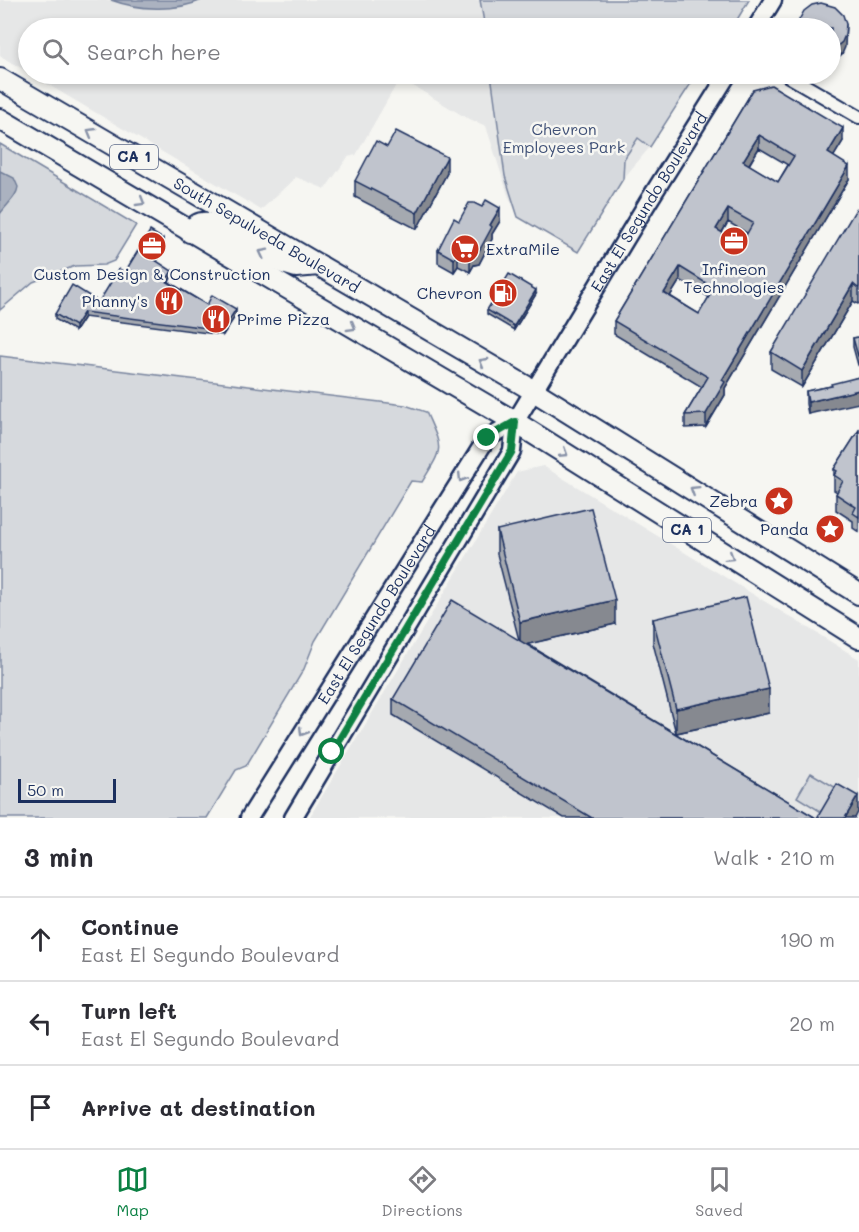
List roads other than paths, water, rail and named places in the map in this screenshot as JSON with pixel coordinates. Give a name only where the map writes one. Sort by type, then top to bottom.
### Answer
[{"type":"highway","name":"South Sepulveda Boulevard","points":[[0,79],[534,391]]},
{"type":"highway","name":"CA 1","points":[[0,119],[515,422],[859,638]]},
{"type":"highway","points":[[190,232],[194,226],[208,223],[283,263],[296,267],[319,265]]},
{"type":"highway","name":"CA 1","points":[[534,391],[859,594]]},
{"type":"main road","points":[[762,18],[773,0]]},
{"type":"main road","name":"East El Segundo Boulevard","points":[[293,818],[512,451],[515,422],[722,84]]},
{"type":"main road","name":"East El Segundo Boulevard","points":[[249,818],[487,438],[515,422]]},
{"type":"street","points":[[801,84],[859,117]]},
{"type":"place","name":"Infineon Technologies","points":[[734,241]]},
{"type":"place","name":"Custom Design & Construction","points":[[152,246]]},
{"type":"place","name":"ExtraMile","points":[[465,249]]},
{"type":"place","name":"Chevron","points":[[503,293]]},
{"type":"place","name":"Phanny's","points":[[169,301]]},
{"type":"place","name":"Prime Pizza","points":[[216,319]]},
{"type":"place","name":"Zebra","points":[[779,501]]},
{"type":"place","name":"Panda","points":[[830,529]]},
{"type":"park label","name":"Chevron Employees Park","points":[[564,138]]}]
